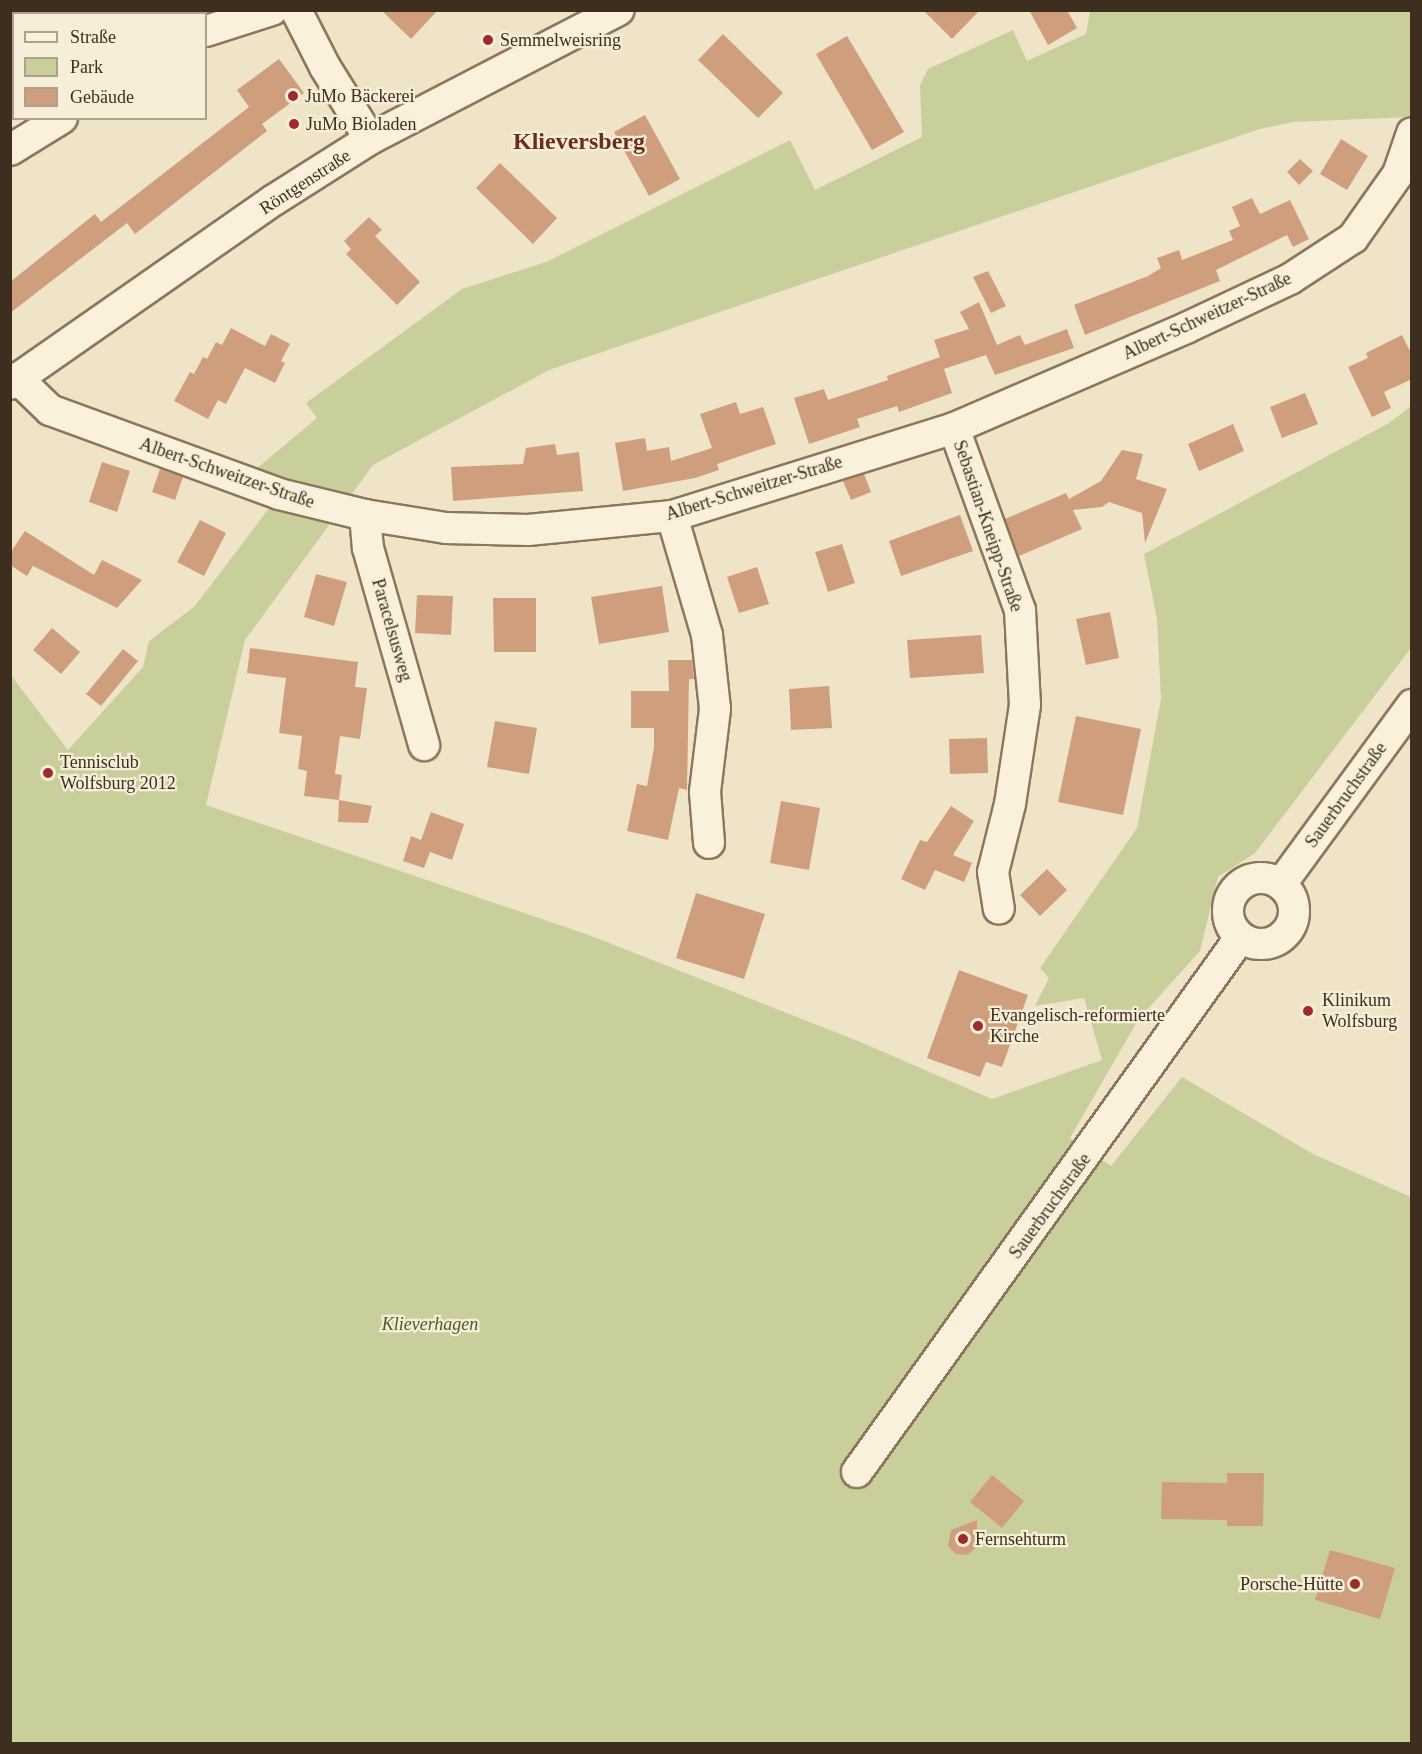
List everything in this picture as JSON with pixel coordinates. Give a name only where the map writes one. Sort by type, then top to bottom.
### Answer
[{"type":"street","points":[[207,32],[272,10]]},
{"type":"street","points":[[296,10],[325,67],[370,139]]},
{"type":"street","name":"Röntgenstraße","points":[[14,381],[274,200],[370,139],[619,10]]},
{"type":"street","points":[[10,150],[59,120]]},
{"type":"street","name":"Albert-Schweitzer-Straße","points":[[14,381],[50,410],[279,494],[365,515],[446,528],[528,530],[672,516],[954,428],[1290,279],[1353,238],[1398,174],[1412,133]]},
{"type":"street","name":"Sebastian-Kneipp-Straße","points":[[954,428],[1020,610],[1025,705],[1010,804],[993,872],[999,909]]},
{"type":"street","name":"Paracelsusweg","points":[[365,515],[368,548],[424,745]]},
{"type":"street","points":[[672,516],[707,634],[715,710],[705,792],[709,843]]},
{"type":"street","name":"Sauerbruchstraße","points":[[1281,884],[1412,705]]},
{"type":"street","points":[[1256,878],[1281,884],[1294,906],[1288,932],[1265,945],[1240,938],[1227,916],[1234,890],[1256,878]]},
{"type":"street","name":"Sauerbruchstraße","points":[[857,1472],[1240,938]]},
{"type":"green space","name":"Klieverhagen","points":[[1090,11],[1411,11],[1411,117],[1293,122],[1260,129],[549,370],[373,465],[245,640],[206,805],[589,935],[858,1041],[992,1099],[1102,1060],[1084,998],[1035,1006],[1049,978],[1040,968],[1137,828],[1161,699],[1157,619],[1144,554],[1389,423],[1411,406],[1411,648],[1255,853],[1218,877],[1200,951],[1138,1020],[1070,1138],[1111,1166],[1182,1077],[1313,1154],[1411,1197],[1411,1743],[11,1743],[10,674],[68,750],[143,667],[149,641],[195,606],[279,495],[256,469],[317,418],[306,403],[462,289],[546,262],[790,140],[815,190],[922,137],[920,85],[928,69],[1013,30],[1027,61],[1086,34]]},
{"type":"building","points":[[381,10],[438,10],[411,39]]},
{"type":"building","points":[[923,10],[980,10],[952,39]]},
{"type":"building","points":[[1029,10],[1067,10],[1077,28],[1048,45]]},
{"type":"building","points":[[723,34],[783,93],[758,118],[698,60]]},
{"type":"building","points":[[847,36],[904,132],[872,150],[816,54]]},
{"type":"building","points":[[279,59],[304,93],[262,124],[267,131],[135,234],[127,223],[10,313],[10,282],[95,214],[101,222],[249,107],[237,90]]},
{"type":"building","points":[[645,115],[680,179],[649,196],[614,132]]},
{"type":"building","points":[[1341,139],[1368,156],[1347,190],[1320,174]]},
{"type":"building","points":[[1300,159],[1313,171],[1299,185],[1287,172]]},
{"type":"building","points":[[500,163],[557,218],[533,244],[476,188]]},
{"type":"building","points":[[1252,198],[1260,214],[1290,200],[1309,239],[1293,247],[1287,235],[1216,270],[1220,281],[1085,335],[1074,305],[1148,276],[1161,268],[1157,258],[1179,250],[1182,260],[1233,240],[1229,231],[1240,226],[1232,207]]},
{"type":"building","points":[[369,217],[382,230],[375,236],[420,282],[397,305],[346,254],[351,249],[344,241]]},
{"type":"building","points":[[988,271],[1006,306],[991,313],[973,277]]},
{"type":"building","points":[[979,302],[997,345],[1020,335],[1025,345],[1067,329],[1074,348],[995,375],[986,355],[944,369],[952,393],[899,412],[897,406],[857,419],[860,427],[809,444],[794,398],[824,389],[828,400],[888,380],[887,376],[940,357],[934,340],[969,329],[960,312]]},
{"type":"building","points":[[231,328],[265,346],[271,334],[290,344],[281,361],[285,363],[275,383],[245,368],[226,404],[218,400],[208,419],[174,401],[190,372],[194,374],[203,357],[207,359],[216,342],[222,345]]},
{"type":"building","points":[[1402,335],[1412,355],[1412,379],[1384,392],[1391,408],[1372,417],[1348,367],[1368,358],[1366,353]]},
{"type":"building","points":[[1305,393],[1318,424],[1282,438],[1270,407]]},
{"type":"building","points":[[736,402],[740,414],[763,407],[776,444],[717,464],[719,470],[695,478],[623,491],[615,443],[645,438],[647,451],[669,447],[671,461],[712,448],[700,414]]},
{"type":"building","points":[[1233,424],[1244,451],[1199,471],[1188,444]]},
{"type":"building","points":[[555,444],[557,455],[579,452],[583,491],[453,501],[451,467],[523,464],[526,448]]},
{"type":"building","points":[[1122,450],[1143,454],[1136,479],[1167,489],[1145,543],[1142,513],[1109,502],[1102,507],[1073,510],[1082,529],[1019,556],[1005,519],[1066,493],[1069,499],[1101,481]]},
{"type":"building","points":[[102,462],[130,471],[117,512],[89,502]]},
{"type":"building","points":[[160,469],[183,477],[175,500],[152,492]]},
{"type":"building","points":[[864,474],[871,492],[851,500],[843,481]]},
{"type":"building","points":[[960,515],[973,551],[901,576],[889,541]]},
{"type":"building","points":[[200,520],[226,533],[204,576],[177,562]]},
{"type":"building","points":[[25,531],[94,575],[102,560],[142,580],[117,608],[33,566],[27,576],[10,565],[10,553]]},
{"type":"building","points":[[842,544],[855,583],[828,592],[815,552]]},
{"type":"building","points":[[757,567],[769,604],[739,613],[727,577]]},
{"type":"building","points":[[316,574],[347,582],[334,626],[304,617]]},
{"type":"building","points":[[662,586],[669,632],[599,644],[591,597]]},
{"type":"building","points":[[417,595],[453,596],[451,635],[415,633]]},
{"type":"building","points":[[493,598],[536,598],[536,652],[494,652]]},
{"type":"building","points":[[1110,612],[1119,658],[1086,665],[1076,619]]},
{"type":"building","points":[[52,628],[80,652],[61,674],[33,650]]},
{"type":"building","points":[[981,635],[984,673],[910,678],[907,640]]},
{"type":"building","points":[[250,648],[358,662],[355,687],[367,688],[360,739],[340,736],[335,774],[342,775],[339,800],[304,796],[307,771],[298,769],[302,736],[279,733],[286,678],[247,673]]},
{"type":"building","points":[[123,649],[138,661],[101,706],[86,694]]},
{"type":"building","points":[[668,660],[692,660],[694,679],[689,679],[687,790],[679,788],[668,840],[627,831],[637,784],[647,786],[654,748],[654,728],[631,728],[631,691],[669,691]]},
{"type":"building","points":[[829,686],[832,728],[791,730],[789,689]]},
{"type":"building","points":[[1076,716],[1141,729],[1123,815],[1058,802]]},
{"type":"building","points":[[495,721],[537,728],[529,774],[487,767]]},
{"type":"building","points":[[987,738],[988,773],[950,774],[949,739]]},
{"type":"building","points":[[339,800],[372,806],[368,823],[338,822]]},
{"type":"building","points":[[781,801],[820,808],[809,870],[770,863]]},
{"type":"building","points":[[951,806],[974,821],[953,855],[972,863],[964,882],[935,870],[925,890],[901,879],[920,840],[927,842]]},
{"type":"building","points":[[431,812],[464,824],[452,860],[430,852],[424,868],[403,861],[411,836],[421,840]]},
{"type":"building","points":[[1047,869],[1067,890],[1040,916],[1020,895]]},
{"type":"building","points":[[696,893],[765,914],[744,979],[676,958]]},
{"type":"building","name":"Evangelisch-reformierte Kirche","points":[[959,970],[1028,995],[1002,1067],[986,1062],[980,1077],[927,1058]]},
{"type":"building","points":[[1227,1473],[1264,1473],[1263,1526],[1227,1526],[1227,1520],[1161,1519],[1162,1482],[1227,1483]]},
{"type":"building","points":[[992,1475],[1024,1501],[1002,1528],[970,1502]]},
{"type":"building","name":"Fernsehturm","points":[[977,1520],[976,1548],[967,1555],[956,1554],[948,1546],[951,1530]]},
{"type":"building","name":"Porsche-Hütte","points":[[1330,1550],[1395,1568],[1380,1619],[1315,1600]]},
{"type":"place","name":"Semmelweisring","points":[[488,40]]},
{"type":"place","name":"JuMo Bäckerei","points":[[293,96]]},
{"type":"place","name":"JuMo Bioladen","points":[[294,124]]},
{"type":"place","name":"Tennisclub Wolfsburg 2012","points":[[48,773]]},
{"type":"place","name":"Klinikum Wolfsburg","points":[[1308,1011]]},
{"type":"place","name":"Evangelisch-reformierte Kirche","points":[[978,1026]]},
{"type":"place","name":"Fernsehturm","points":[[963,1539]]},
{"type":"place","name":"Porsche-Hütte","points":[[1355,1584]]},
{"type":"district","name":"Klieversberg","points":[[579,142]]}]
